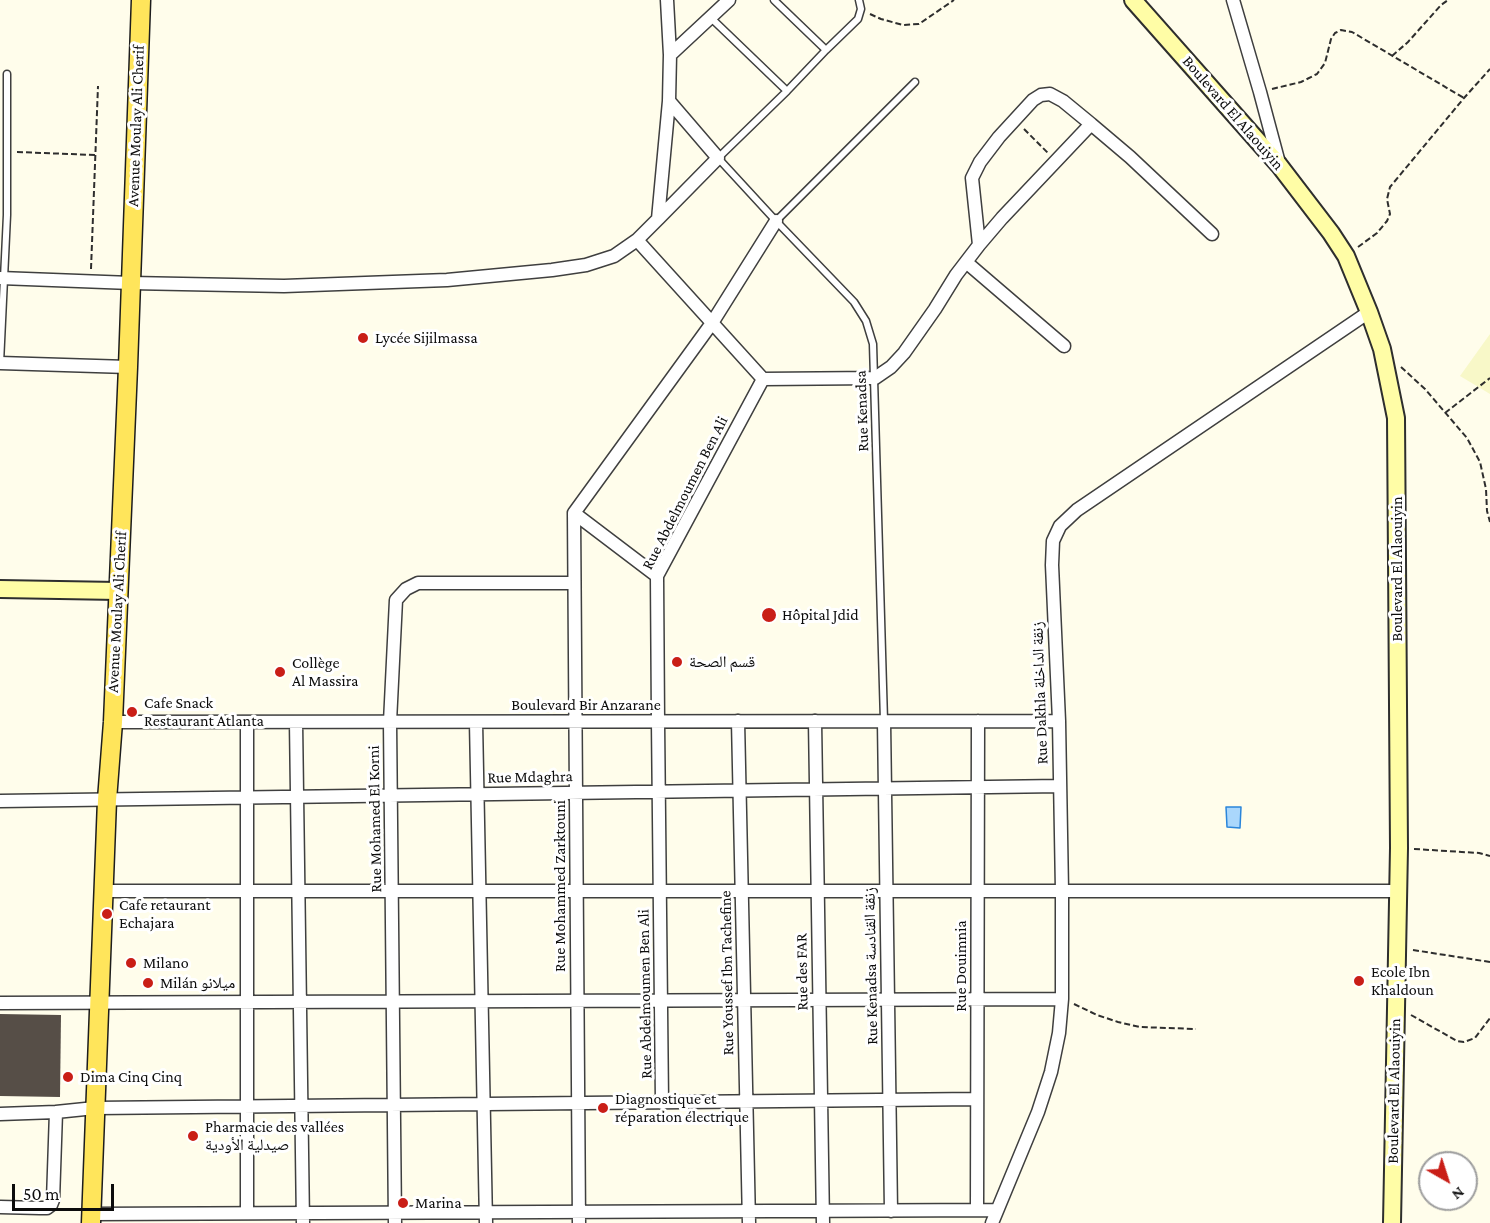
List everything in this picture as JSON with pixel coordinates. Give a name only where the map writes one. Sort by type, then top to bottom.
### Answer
[{"type":"main road","name":"Avenue Moulay Ali Cherif","points":[[92,1219],[107,800],[128,368],[141,0]]},
{"type":"street","points":[[658,219],[669,101],[670,55],[667,0]]},
{"type":"street","points":[[670,55],[729,0]]},
{"type":"street","points":[[1233,0],[1280,165]]},
{"type":"street","name":"Boulevard El Alaouiyin","points":[[1136,1],[1280,165],[1331,233],[1346,256],[1382,350],[1396,418],[1399,848],[1392,1223]]},
{"type":"street","points":[[979,245],[972,178],[980,162],[1014,120],[1033,100],[1041,95],[1050,94],[1063,101],[1130,157],[1212,234]]},
{"type":"street","points":[[2,278],[284,286],[447,280],[586,265],[614,256],[637,240],[718,158],[669,101]]},
{"type":"street","points":[[637,240],[763,379],[875,378],[891,367],[904,353],[979,245],[1091,124]]},
{"type":"street","points":[[657,576],[574,513],[712,323],[776,221]]},
{"type":"street","points":[[966,262],[1064,346]]},
{"type":"street","name":"Rue Dakhla زنقة الداخلة","points":[[992,1223],[1038,1112],[1052,1072],[1059,1033],[1062,999],[1062,891],[1053,541],[1060,526],[1077,510],[1369,312]]},
{"type":"street","points":[[0,363],[128,368]]},
{"type":"street","name":"Rue Abdelmoumen Ben Ali","points":[[662,1102],[657,576],[763,379]]},
{"type":"street","name":"Rue Mohammed Zarktouni","points":[[574,513],[579,1217]]},
{"type":"street","name":"Rue Mohamed El Korni","points":[[395,1218],[390,722],[396,600],[406,588],[418,583],[574,583]]},
{"type":"street","points":[[0,589],[118,591]]},
{"type":"street","name":"Rue Youssef Ibn Tachefine","points":[[738,721],[749,1217]]},
{"type":"street","name":"Rue des FAR","points":[[815,721],[823,1217]]},
{"type":"street","name":"Rue Douimnia","points":[[977,1210],[978,721]]},
{"type":"street","name":"Boulevard Bir Anzarane","points":[[112,722],[1059,721]]},
{"type":"street","points":[[247,722],[248,1213]]},
{"type":"street","points":[[296,722],[303,1218]]},
{"type":"street","points":[[476,722],[486,1218]]},
{"type":"street","name":"Rue Kenadsa زنقة القنادسة","points":[[884,722],[891,1210]]},
{"type":"street","name":"Rue Mdaghra","points":[[0,801],[1060,786]]},
{"type":"street","points":[[105,891],[1398,891]]},
{"type":"street","points":[[0,1003],[1062,999]]},
{"type":"street","points":[[0,1114],[95,1108],[977,1099]]},
{"type":"street","points":[[0,1207],[46,1208],[54,1200],[56,1112]]},
{"type":"street","points":[[92,1219],[248,1213],[303,1218],[823,1217],[891,1210],[997,1210]]},
{"type":"lane","points":[[774,0],[826,50]]},
{"type":"lane","points":[[718,158],[858,19],[861,9],[859,0]]},
{"type":"lane","points":[[710,17],[787,91]]},
{"type":"lane","points":[[0,363],[2,278],[7,215],[7,74]]},
{"type":"lane","points":[[776,221],[915,82]]},
{"type":"lane","name":"Rue Kenadsa","points":[[718,158],[854,302],[866,321],[873,344],[884,722]]},
{"type":"path","points":[[861,9],[881,19],[903,24],[919,24],[954,0]]},
{"type":"path","points":[[1392,56],[1448,0]]},
{"type":"path","points":[[1260,92],[1301,82],[1317,74],[1325,63],[1331,39],[1341,30],[1352,32],[1464,98]]},
{"type":"path","points":[[1346,256],[1377,233],[1387,221],[1390,214],[1387,199],[1390,187],[1490,69]]},
{"type":"path","points":[[90,281],[98,86]]},
{"type":"path","points":[[1014,120],[1056,161]]},
{"type":"path","points":[[7,151],[95,155]]},
{"type":"path","points":[[1382,350],[1425,389],[1467,438],[1480,462],[1490,522]]},
{"type":"path","points":[[1445,413],[1490,378]]},
{"type":"path","points":[[1399,848],[1479,852],[1490,856]]},
{"type":"path","points":[[1397,948],[1490,962]]},
{"type":"path","points":[[1062,999],[1097,1015],[1140,1027],[1196,1029]]},
{"type":"path","points":[[1396,1007],[1457,1041],[1464,1042],[1475,1038],[1490,1018]]},
{"type":"green space","points":[[1490,334],[1490,394],[1460,376]]},
{"type":"water","points":[[1226,807],[1241,807],[1240,828],[1227,827]]},
{"type":"building","points":[[0,1014],[61,1015],[60,1097],[0,1096]]},
{"type":"place","name":"Lycée Sijilmassa","points":[[363,338]]},
{"type":"place","name":"Hôpital Jdid","points":[[769,615]]},
{"type":"place","name":"قسم الصحة","points":[[677,662]]},
{"type":"place","name":"Collège Al Massira","points":[[280,672]]},
{"type":"place","name":"Cafe Snack Restaurant Atlanta","points":[[132,712]]},
{"type":"place","name":"Cafe retaurant Echajara","points":[[107,914]]},
{"type":"place","name":"Milano","points":[[131,963]]},
{"type":"place","name":"Ecole Ibn Khaldoun","points":[[1359,981]]},
{"type":"place","name":"Milán ميلانو","points":[[148,983]]},
{"type":"place","name":"Dima Cinq Cinq","points":[[68,1077]]},
{"type":"place","name":"Diagnostique et réparation électrique","points":[[603,1108]]},
{"type":"place","name":"Pharmacie des vallées صيدلية الأودية","points":[[193,1136]]},
{"type":"place","name":"Marina","points":[[403,1203]]}]
